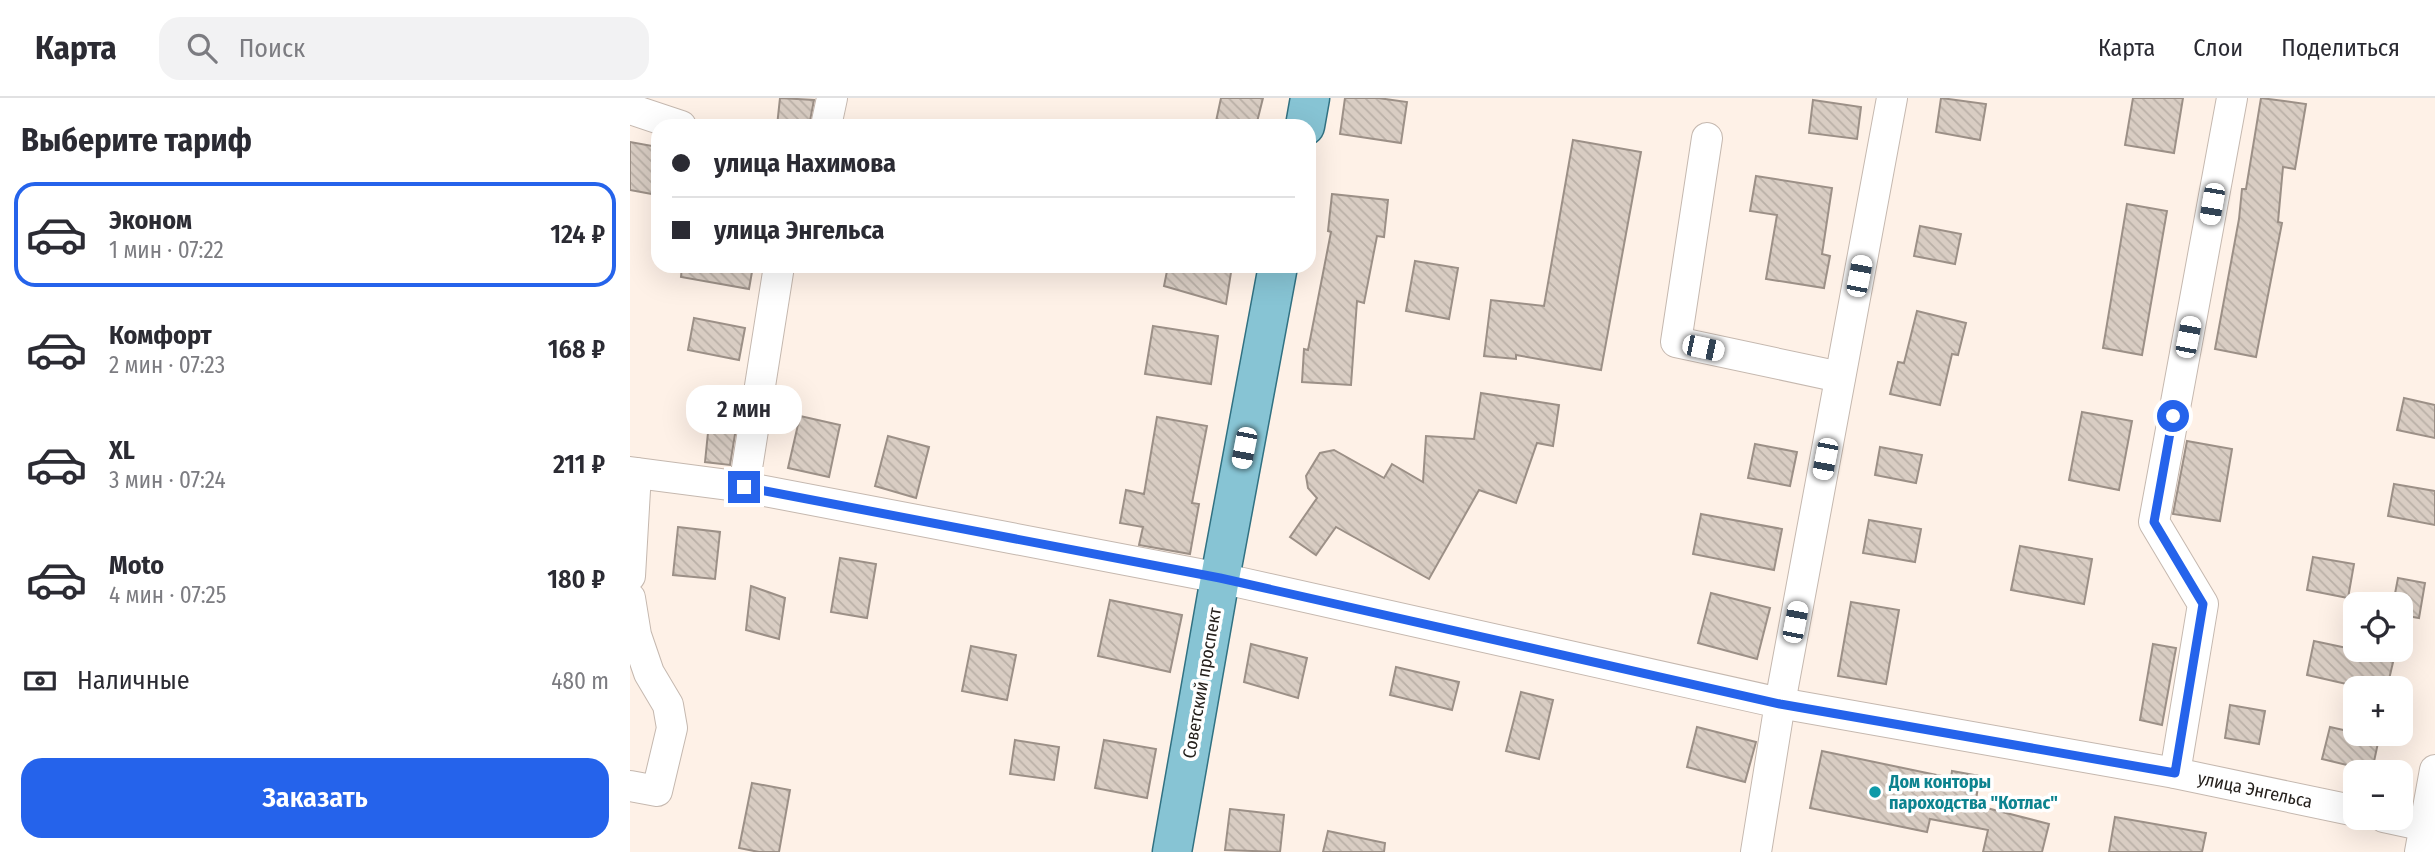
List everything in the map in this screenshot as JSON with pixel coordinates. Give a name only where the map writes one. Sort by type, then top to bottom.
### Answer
[{"type":"main road","points":[[1306,119],[1310,98]]},
{"type":"main road","name":"Советский проспект","points":[[1172,852],[1277,273]]},
{"type":"street","points":[[828,119],[832,98]]},
{"type":"street","points":[[1756,852],[1780,704],[1892,98]]},
{"type":"street","points":[[2175,773],[2203,604],[2154,522],[2232,98]]},
{"type":"street","points":[[630,109],[660,119]]},
{"type":"street","points":[[1707,138],[1676,342],[1840,377]]},
{"type":"street","points":[[744,487],[778,273]]},
{"type":"street","points":[[630,576],[633,472]]},
{"type":"street","name":"улица Энгельса","points":[[633,472],[744,487],[1220,578],[1780,704],[2175,773],[2343,808]]},
{"type":"street","points":[[630,598],[636,635],[649,673],[668,705],[672,728],[657,791],[630,786]]},
{"type":"street","points":[[2427,835],[2435,770]]},
{"type":"building","points":[[780,98],[814,100],[810,119],[778,119]]},
{"type":"building","points":[[1221,98],[1263,98],[1258,119],[1216,119]]},
{"type":"building","points":[[1345,98],[1378,98],[1407,102],[1401,143],[1340,134]]},
{"type":"building","points":[[1941,98],[1986,104],[1980,140],[1936,132]]},
{"type":"building","points":[[2133,98],[2183,98],[2174,153],[2125,145]]},
{"type":"building","points":[[2261,98],[2306,104],[2295,169],[2283,167],[2278,222],[2282,223],[2256,357],[2215,349],[2242,189],[2246,189]]},
{"type":"building","points":[[1813,100],[1861,107],[1857,139],[1809,133]]},
{"type":"building","points":[[1573,140],[1641,152],[1601,370],[1516,355],[1516,359],[1484,356],[1491,300],[1544,306]]},
{"type":"building","points":[[630,142],[651,146],[651,194],[630,190]]},
{"type":"building","points":[[1756,176],[1832,188],[1822,254],[1830,256],[1824,288],[1766,279],[1777,215],[1750,211]]},
{"type":"building","points":[[1332,194],[1388,200],[1384,237],[1377,236],[1364,303],[1357,301],[1351,385],[1302,382],[1304,349],[1308,350],[1331,232],[1328,231]]},
{"type":"building","points":[[2127,204],[2167,211],[2142,355],[2103,348]]},
{"type":"building","points":[[1920,226],[1961,234],[1955,264],[1914,256]]},
{"type":"building","points":[[1415,261],[1458,268],[1449,319],[1406,311]]},
{"type":"building","points":[[681,273],[752,273],[749,289],[681,277]]},
{"type":"building","points":[[1167,273],[1231,273],[1226,304],[1164,286]]},
{"type":"building","points":[[1917,311],[1966,323],[1958,355],[1952,354],[1940,405],[1890,394],[1898,362],[1904,363]]},
{"type":"building","points":[[694,318],[745,328],[739,360],[688,350]]},
{"type":"building","points":[[1153,326],[1218,336],[1211,384],[1145,374]]},
{"type":"building","points":[[1481,393],[1559,405],[1553,446],[1537,443],[1516,503],[1479,490],[1429,579],[1336,527],[1316,555],[1290,537],[1317,498],[1308,488],[1306,476],[1320,453],[1334,450],[1384,478],[1392,464],[1423,482],[1426,436],[1474,439]]},
{"type":"building","points":[[2404,398],[2435,405],[2435,438],[2397,430]]},
{"type":"building","points":[[2082,412],[2132,421],[2119,490],[2069,480]]},
{"type":"building","points":[[710,413],[738,416],[730,465],[705,462]]},
{"type":"building","points":[[800,416],[840,425],[829,477],[788,468]]},
{"type":"building","points":[[1157,417],[1207,426],[1192,503],[1199,504],[1190,554],[1139,545],[1143,527],[1120,523],[1126,490],[1144,494]]},
{"type":"building","points":[[888,436],[929,447],[916,498],[875,486]]},
{"type":"building","points":[[2187,441],[2232,449],[2220,521],[2173,514]]},
{"type":"building","points":[[1755,444],[1797,452],[1790,486],[1748,478]]},
{"type":"building","points":[[1880,447],[1922,455],[1916,483],[1875,475]]},
{"type":"building","points":[[2394,484],[2435,491],[2435,525],[2388,516]]},
{"type":"building","points":[[1701,514],[1782,529],[1774,570],[1693,554]]},
{"type":"building","points":[[1869,520],[1921,529],[1915,562],[1863,553]]},
{"type":"building","points":[[678,527],[720,532],[715,579],[673,575]]},
{"type":"building","points":[[2020,546],[2092,559],[2084,604],[2011,590]]},
{"type":"building","points":[[2313,557],[2354,564],[2349,592],[2343,592],[2343,597],[2307,590]]},
{"type":"building","points":[[840,558],[876,564],[867,618],[831,612]]},
{"type":"building","points":[[2398,578],[2425,583],[2419,618],[2413,617],[2413,592],[2395,592]]},
{"type":"building","points":[[751,586],[785,598],[779,639],[746,630]]},
{"type":"building","points":[[1711,593],[1770,608],[1757,659],[1698,643]]},
{"type":"building","points":[[1110,600],[1182,615],[1170,672],[1098,656]]},
{"type":"building","points":[[1851,602],[1899,610],[1886,684],[1838,676]]},
{"type":"building","points":[[2314,641],[2343,647],[2343,662],[2393,662],[2390,676],[2343,676],[2343,683],[2307,675]]},
{"type":"building","points":[[1251,644],[1307,658],[1298,698],[1244,682]]},
{"type":"building","points":[[2153,644],[2176,648],[2162,725],[2140,720]]},
{"type":"building","points":[[971,646],[1016,655],[1007,700],[962,691]]},
{"type":"building","points":[[1396,667],[1459,682],[1452,710],[1390,695]]},
{"type":"building","points":[[1521,692],[1553,700],[1539,759],[1506,751]]},
{"type":"building","points":[[2230,705],[2265,711],[2259,744],[2225,738]]},
{"type":"building","points":[[1697,727],[1756,742],[1745,782],[1687,767]]},
{"type":"building","points":[[2330,727],[2343,730],[2343,746],[2377,746],[2374,760],[2343,760],[2343,764],[2322,759]]},
{"type":"building","points":[[1015,740],[1059,747],[1054,780],[1010,774]]},
{"type":"building","points":[[1104,740],[1156,749],[1147,798],[1095,788]]},
{"type":"building","name":"Дом конторы пароходства \"Котлас\"","points":[[1822,751],[1951,778],[1952,771],[1980,776],[1975,805],[2049,824],[2042,852],[1983,852],[1988,830],[1930,819],[1927,832],[1810,808]]},
{"type":"building","points":[[752,783],[790,790],[779,852],[739,848]]},
{"type":"building","points":[[1230,809],[1284,815],[1280,852],[1225,850]]},
{"type":"building","points":[[2115,817],[2206,833],[2202,852],[2109,852]]},
{"type":"building","points":[[1328,831],[1385,843],[1384,852],[1323,852]]},
{"type":"place","name":"Дом конторы пароходства \"Котлас\"","points":[[1875,792]]},
{"type":"route","points":[[744,487],[1220,578],[1780,704],[2175,773],[2203,604],[2154,522],[2173,416]]}]
